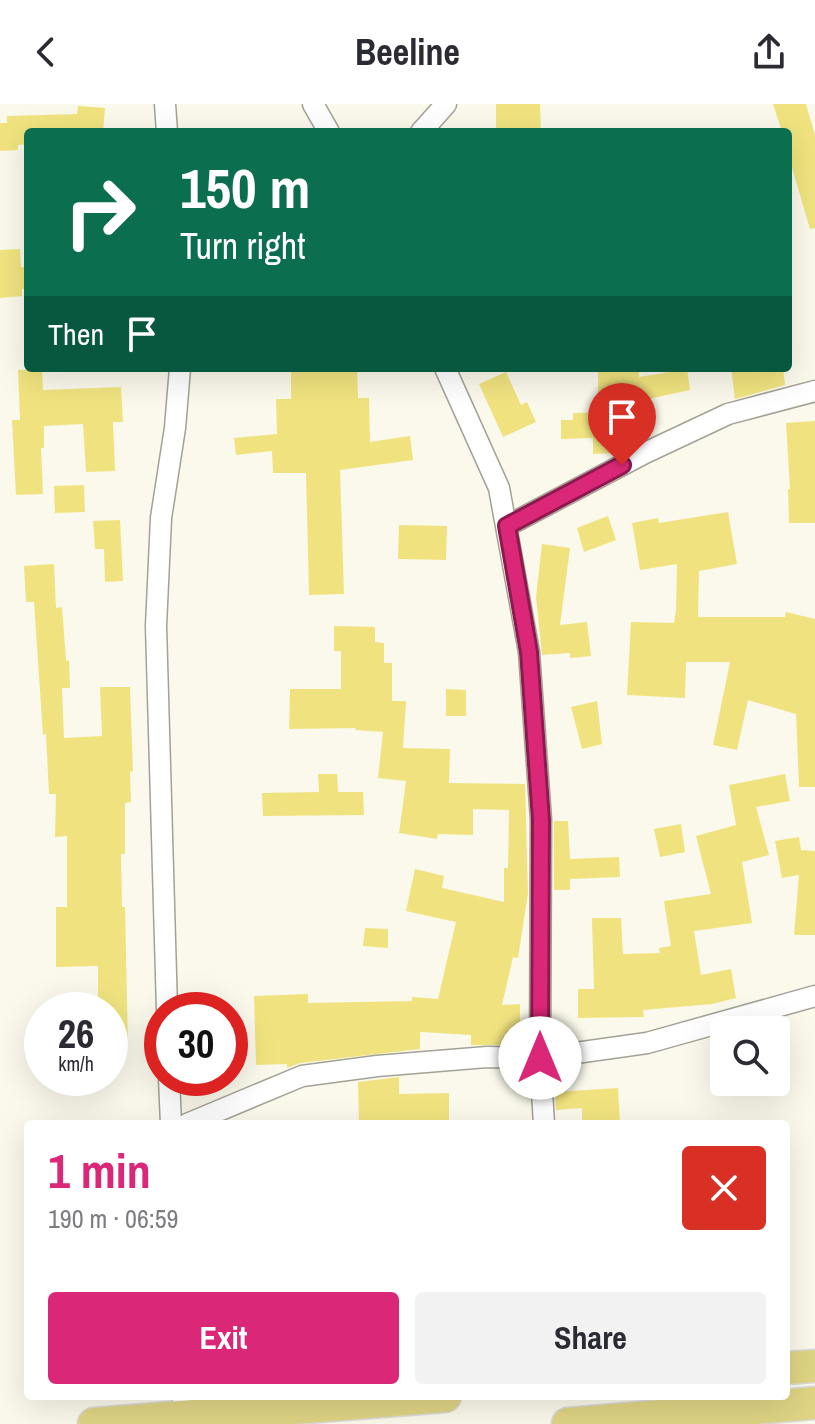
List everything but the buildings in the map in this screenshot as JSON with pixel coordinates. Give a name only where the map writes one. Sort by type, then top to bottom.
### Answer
[{"type":"main road","points":[[790,1368],[815,1366]]},
{"type":"main road","points":[[94,1424],[184,1406],[341,1400]]},
{"type":"main road","points":[[568,1424],[815,1403]]},
{"type":"street","points":[[165,104],[167,128]]},
{"type":"street","points":[[313,104],[327,128]]},
{"type":"street","points":[[425,128],[446,104]]},
{"type":"street","points":[[166,992],[156,626],[161,518],[175,428],[180,372]]},
{"type":"street","points":[[447,372],[499,488],[529,652],[541,820],[540,1058],[544,1120]]},
{"type":"street","points":[[507,526],[717,419],[815,391]]},
{"type":"street","points":[[197,1120],[302,1076],[471,1058],[540,1058],[647,1043],[815,996]]},
{"type":"street","points":[[170,1096],[171,1120]]},
{"type":"route","points":[[540,1058],[541,820],[529,652],[507,526],[622,465]]}]
